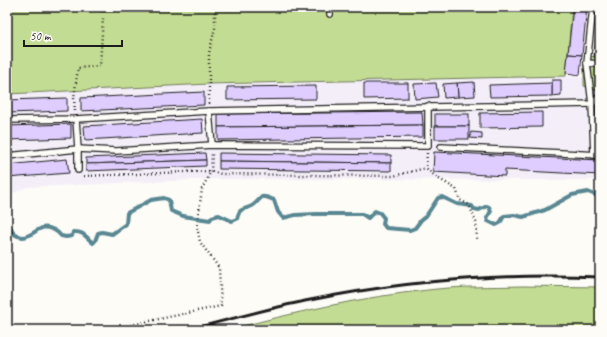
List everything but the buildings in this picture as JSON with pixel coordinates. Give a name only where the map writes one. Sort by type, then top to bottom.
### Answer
[{"type":"lane","points":[[330,7],[330,14]]},
{"type":"lane","points":[[441,146],[597,155],[587,62],[593,7]]},
{"type":"lane","points":[[587,62],[600,64]]},
{"type":"lane","points":[[7,120],[76,119],[209,111],[592,104],[600,96]]},
{"type":"lane","points":[[7,156],[78,149],[116,151],[212,145],[428,146],[428,106]]},
{"type":"lane","points":[[209,111],[212,145]]},
{"type":"lane","points":[[76,119],[78,170]]},
{"type":"path","points":[[209,111],[209,53],[215,28],[215,7]]},
{"type":"path","points":[[76,119],[74,98],[78,68],[100,66],[103,8]]},
{"type":"path","points":[[107,330],[222,306],[218,268],[200,242],[197,226],[202,189],[210,171],[212,145]]},
{"type":"path","points":[[426,168],[428,146]]},
{"type":"path","points":[[78,170],[85,177],[210,171],[221,174],[393,176],[426,168],[456,189],[460,200],[469,205],[476,222],[477,240]]},
{"type":"shaded area","points":[[566,76],[600,80],[600,180],[217,179],[26,187],[7,196],[7,94],[209,84]]},
{"type":"green space","points":[[7,7],[572,7],[566,76],[209,84],[7,94]]},
{"type":"green space","points":[[590,56],[600,58],[600,88],[594,90],[584,86],[584,64]]},
{"type":"green space","points":[[600,105],[600,149],[596,148],[593,131],[595,115]]},
{"type":"green space","points":[[522,286],[600,287],[600,330],[227,330],[352,301],[403,293],[451,288]]},
{"type":"waterway","points":[[7,228],[11,228],[14,234],[22,237],[45,227],[54,230],[61,236],[66,237],[72,236],[73,232],[79,232],[93,243],[98,233],[102,232],[112,234],[126,224],[127,213],[151,200],[164,198],[169,200],[171,211],[183,216],[210,220],[212,217],[219,215],[232,221],[237,219],[241,210],[253,205],[262,197],[266,197],[274,200],[278,212],[283,218],[295,215],[316,214],[362,214],[368,218],[375,211],[380,213],[384,218],[383,224],[386,228],[410,230],[415,228],[426,216],[438,198],[442,197],[457,204],[472,206],[474,209],[479,210],[487,206],[489,207],[491,211],[487,218],[488,221],[496,225],[500,223],[504,216],[514,215],[523,217],[545,210],[572,195],[588,192],[600,197]]},
{"type":"railway","points":[[188,330],[290,304],[378,288],[452,280],[526,276],[600,277]]}]
